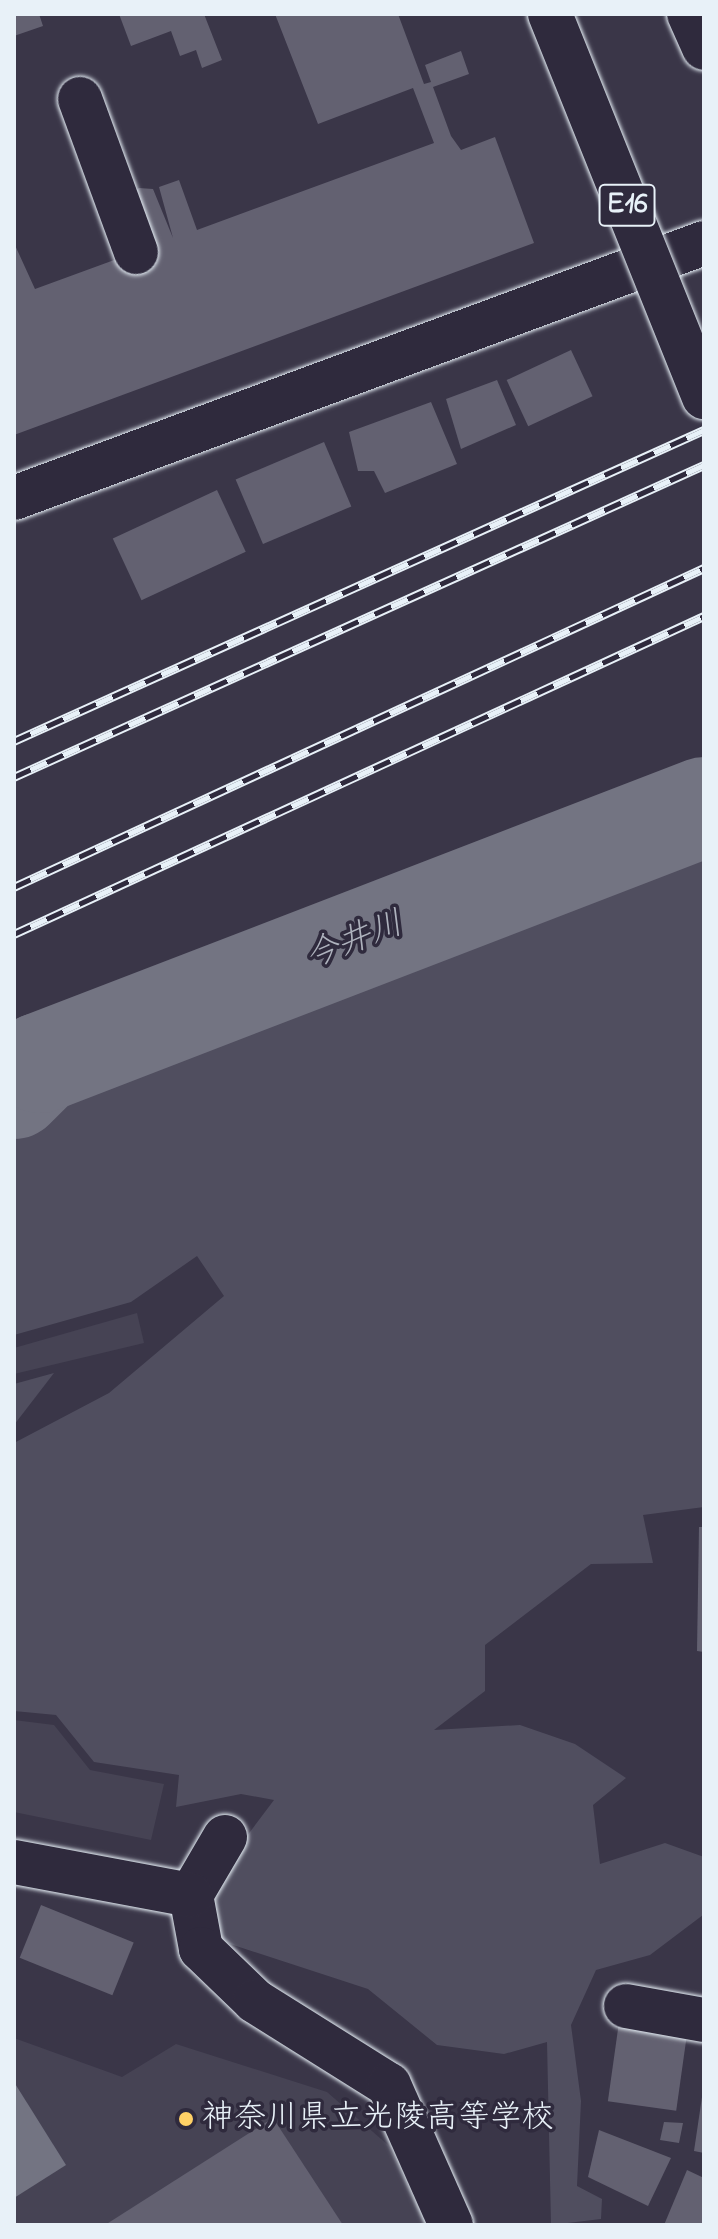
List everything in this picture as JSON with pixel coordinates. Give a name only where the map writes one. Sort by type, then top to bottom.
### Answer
[{"type":"main road","name":"E16","points":[[550,14],[704,397]]},
{"type":"main road","points":[[689,14],[704,48]]},
{"type":"main road","points":[[80,99],[136,252]]},
{"type":"main road","points":[[14,498],[704,243]]},
{"type":"main road","points":[[225,1837],[191,1895],[201,1949],[255,2001],[389,2085],[451,2225]]},
{"type":"main road","points":[[14,1862],[191,1895]]},
{"type":"main road","points":[[626,2006],[704,2020]]},
{"type":"shaded area","points":[[704,760],[704,1507],[643,1515],[653,1563],[591,1564],[485,1645],[485,1691],[434,1730],[520,1725],[575,1744],[626,1778],[593,1805],[600,1864],[665,1843],[704,1857],[703,1915],[650,1955],[596,1970],[571,2025],[581,2101],[577,2186],[602,2199],[601,2219],[551,2225],[547,2042],[504,2054],[437,2045],[368,1989],[218,1940],[213,1908],[225,1865],[274,1800],[241,1794],[176,1807],[179,1775],[94,1762],[56,1715],[14,1711],[14,1443],[109,1393],[224,1296],[197,1256],[131,1302],[14,1335],[14,1065]]},
{"type":"shaded area","points":[[137,1313],[144,1343],[14,1374],[14,1348]]},
{"type":"shaded area","points":[[54,1373],[14,1425],[14,1384]]},
{"type":"shaded area","points":[[14,1720],[54,1725],[90,1770],[164,1784],[151,1840],[14,1812]]},
{"type":"shaded area","name":"神奈川県立光陵高等学校","points":[[14,2038],[122,2077],[176,2044],[327,2092],[388,2145],[427,2225],[14,2225]]},
{"type":"water","points":[[14,2082],[66,2165],[14,2198]]},
{"type":"building","points":[[14,14],[39,14],[43,26],[14,36]]},
{"type":"building","points":[[119,14],[204,14],[222,60],[202,68],[196,50],[180,56],[171,31],[131,46]]},
{"type":"building","points":[[275,14],[398,14],[424,84],[431,82],[425,65],[461,51],[469,74],[433,87],[451,136],[461,150],[495,137],[534,243],[14,435],[14,243],[35,289],[147,248],[133,192],[139,188],[153,189],[173,238],[159,187],[179,180],[197,230],[434,143],[413,88],[318,124]]},
{"type":"building","points":[[571,350],[593,396],[528,426],[507,380]]},
{"type":"building","points":[[497,380],[516,425],[461,449],[446,399]]},
{"type":"building","points":[[431,402],[457,464],[385,493],[374,471],[358,471],[349,432]]},
{"type":"building","points":[[324,442],[351,506],[263,544],[236,480]]},
{"type":"building","points":[[217,490],[246,552],[142,600],[113,539]]},
{"type":"building","points":[[699,1527],[704,1527],[704,1652],[697,1651]]},
{"type":"building","points":[[41,1905],[134,1942],[112,1995],[20,1958]]},
{"type":"building","points":[[619,2022],[687,2032],[676,2111],[608,2101]]},
{"type":"building","points":[[704,2097],[704,2153],[694,2151]]},
{"type":"building","points":[[273,2118],[343,2225],[105,2225]]},
{"type":"building","points":[[664,2122],[683,2123],[679,2143],[660,2140]]},
{"type":"building","points":[[599,2130],[671,2158],[648,2206],[588,2177]]},
{"type":"building","points":[[687,2170],[704,2178],[704,2225],[664,2225]]},
{"type":"waterway","name":"今井川","points":[[14,1089],[40,1063],[704,807]]},
{"type":"railway","points":[[14,741],[704,430]]},
{"type":"railway","points":[[14,777],[704,465]]},
{"type":"railway","points":[[14,887],[704,568]]},
{"type":"railway","points":[[14,934],[704,616]]},
{"type":"place","name":"神奈川県立光陵高等学校","points":[[186,2119]]}]
